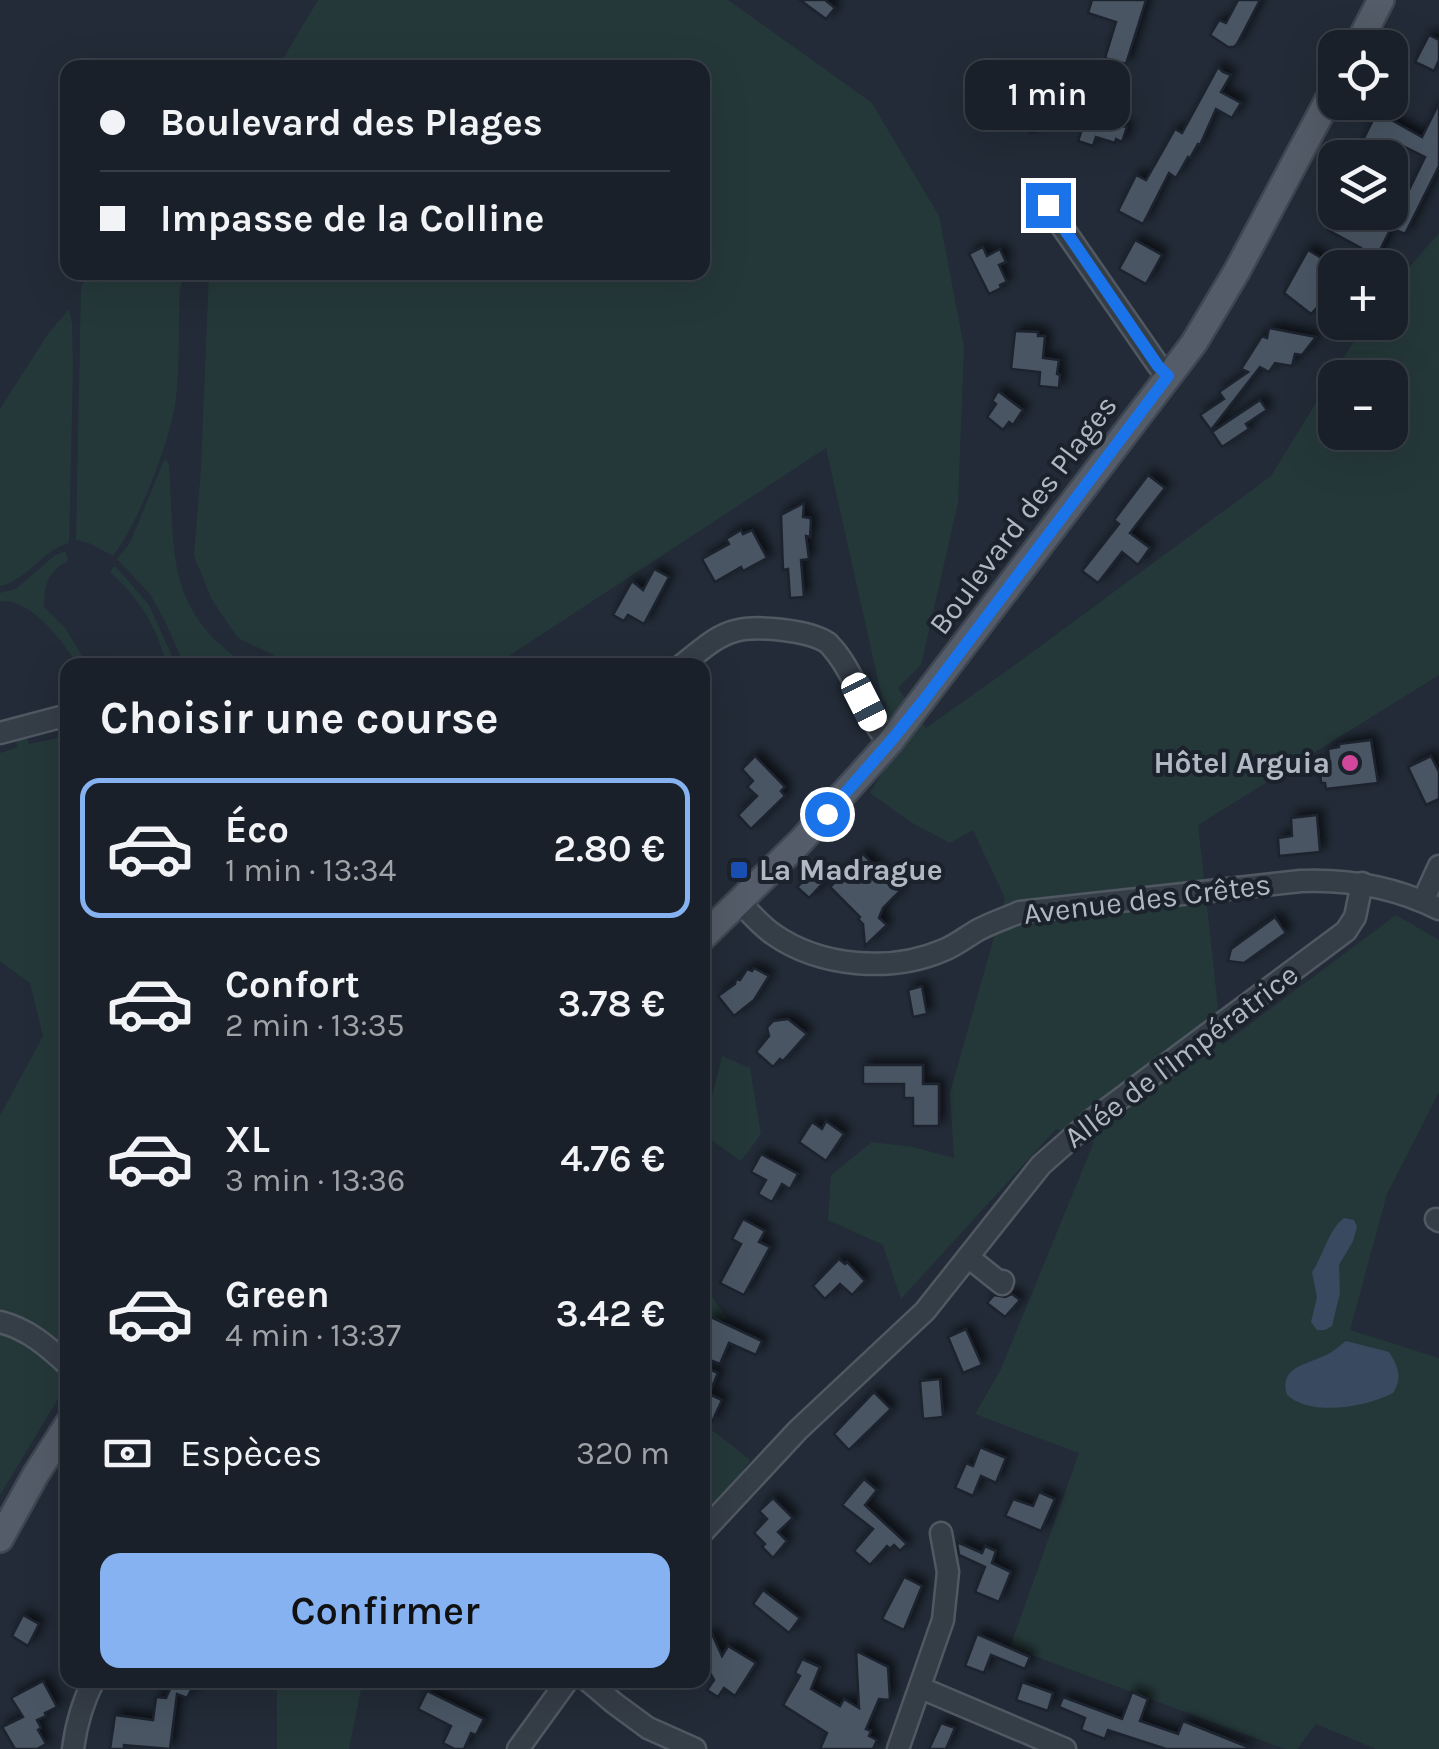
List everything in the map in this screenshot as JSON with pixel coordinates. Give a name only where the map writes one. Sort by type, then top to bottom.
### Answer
[{"type":"main road","points":[[1365,30],[1381,0]]},
{"type":"main road","name":"Boulevard des Plages","points":[[710,930],[801,841],[890,742],[1194,343],[1318,119]]},
{"type":"main road","points":[[0,1539],[60,1436]]},
{"type":"street","points":[[1048,205],[1168,376]]},
{"type":"street","points":[[692,658],[736,630],[776,629],[812,636],[828,643],[838,655],[877,729],[890,742]]},
{"type":"street","points":[[0,732],[60,718]]},
{"type":"street","name":"Avenue des Crêtes","points":[[739,901],[758,922],[788,943],[818,956],[886,964],[944,950],[1020,912],[1300,881],[1362,884],[1393,890],[1431,905],[1439,866]]},
{"type":"street","name":"Allée de l'Impératrice","points":[[710,1524],[798,1430],[925,1311],[1041,1164],[1092,1120],[1346,931],[1356,917],[1362,884]]},
{"type":"street","points":[[968,1257],[1002,1284],[1004,1281]]},
{"type":"street","points":[[0,1322],[40,1340],[60,1357]]},
{"type":"street","points":[[898,1749],[942,1620],[948,1572],[941,1533]]},
{"type":"street","points":[[73,1749],[91,1688]]},
{"type":"street","points":[[518,1749],[562,1688]]},
{"type":"street","points":[[596,1688],[648,1728],[695,1749]]},
{"type":"street","points":[[921,1688],[1065,1749]]},
{"type":"shaded area","points":[[318,0],[728,0],[872,103],[939,216],[964,347],[958,503],[921,665],[898,688],[926,728],[1271,476],[1318,400],[1318,450],[1408,450],[1408,360],[1342,360],[1355,340],[1408,340],[1408,268],[1439,233],[1439,675],[1198,825],[1222,1045],[1396,915],[1439,940],[1439,1092],[1387,1194],[1350,1330],[1439,1358],[1439,1749],[1376,1749],[1316,1724],[1297,1749],[1285,1749],[1010,1647],[1079,1453],[975,1414],[1000,1371],[1094,1142],[1056,1129],[901,1299],[883,1245],[828,1220],[831,1175],[872,1142],[954,1158],[950,1093],[1005,898],[973,830],[950,843],[870,793],[890,760],[886,701],[883,702],[826,448],[506,658],[279,658],[238,638],[212,600],[194,556],[209,280],[710,280],[710,60],[282,60]]},
{"type":"shaded area","points":[[85,280],[182,280],[173,415],[143,502],[113,556],[76,540],[81,286]]},
{"type":"shaded area","points":[[69,309],[73,368],[69,543],[0,586],[0,409],[48,334]]},
{"type":"shaded area","points":[[165,458],[169,465],[174,552],[187,600],[201,623],[238,658],[181,658],[150,594],[117,559],[130,543]]},
{"type":"shaded area","points":[[66,552],[68,561],[48,580],[44,607],[65,628],[84,658],[73,658],[35,614],[15,603],[0,601],[0,593],[16,589],[54,556]]},
{"type":"shaded area","points":[[116,567],[149,605],[173,658],[165,658],[146,614],[110,572]]},
{"type":"shaded area","points":[[25,734],[29,744],[60,737],[60,1348],[38,1329],[0,1316],[0,1116],[43,1036],[30,983],[0,961],[0,753],[18,747],[15,737]]},
{"type":"shaded area","points":[[722,1056],[750,1068],[761,1134],[741,1161],[710,1139],[710,1105]]},
{"type":"shaded area","points":[[710,1294],[727,1318],[710,1326]]},
{"type":"shaded area","points":[[0,1329],[12,1332],[60,1363],[60,1396],[0,1495]]},
{"type":"shaded area","points":[[710,1430],[750,1460],[727,1496],[710,1513]]},
{"type":"shaded area","points":[[277,1688],[361,1688],[349,1749],[277,1749]]},
{"type":"water","points":[[1344,1218],[1354,1220],[1357,1227],[1339,1265],[1340,1293],[1332,1326],[1317,1330],[1311,1322],[1317,1297],[1312,1272]]},
{"type":"water","points":[[1346,1341],[1389,1352],[1398,1372],[1393,1393],[1339,1408],[1310,1406],[1287,1395],[1290,1373]]},
{"type":"building","points":[[800,0],[825,0],[835,8],[826,19]]},
{"type":"building","points":[[1092,0],[1146,0],[1126,64],[1105,58],[1116,22],[1088,13]]},
{"type":"building","points":[[1238,0],[1260,0],[1237,44],[1228,47],[1210,35],[1219,20],[1226,23]]},
{"type":"building","points":[[1429,35],[1439,40],[1439,60],[1434,71],[1415,62]]},
{"type":"building","points":[[1218,67],[1231,75],[1221,92],[1241,103],[1232,118],[1216,109],[1200,145],[1176,178],[1169,173],[1143,224],[1118,211],[1136,175],[1146,180],[1175,129],[1182,133]]},
{"type":"building","points":[[1032,86],[1045,119],[1044,129],[1030,133],[1017,90]]},
{"type":"building","points":[[1091,89],[1121,99],[1115,117],[1119,118],[1117,125],[1127,127],[1122,142],[1096,137],[1093,146],[1078,141],[1091,104],[1086,102]]},
{"type":"building","points":[[1439,103],[1439,166],[1408,228],[1408,192],[1425,157],[1408,148],[1408,140],[1363,140],[1373,120],[1391,120],[1422,137]]},
{"type":"building","points":[[1328,230],[1390,230],[1380,250],[1361,248]]},
{"type":"building","points":[[1135,240],[1162,255],[1146,284],[1119,269]]},
{"type":"building","points":[[983,247],[987,256],[1000,249],[1006,262],[999,265],[1007,282],[989,294],[969,254]]},
{"type":"building","points":[[1308,250],[1318,256],[1318,306],[1311,314],[1284,293]]},
{"type":"building","points":[[1269,328],[1316,337],[1302,355],[1295,354],[1292,366],[1275,363],[1269,372],[1260,367],[1211,430],[1200,415],[1224,399],[1219,392],[1248,372],[1241,369],[1262,336],[1267,338]]},
{"type":"building","points":[[1015,331],[1045,336],[1043,358],[1059,360],[1059,388],[1039,386],[1040,372],[1011,369]]},
{"type":"building","points":[[998,391],[1023,410],[1013,425],[1009,422],[1003,430],[987,417],[996,404],[992,401]]},
{"type":"building","points":[[1260,400],[1267,410],[1246,424],[1249,429],[1222,447],[1212,432]]},
{"type":"building","points":[[1148,475],[1165,488],[1130,533],[1150,548],[1138,565],[1122,552],[1098,583],[1082,571],[1119,524],[1114,520]]},
{"type":"building","points":[[804,503],[803,517],[811,521],[810,537],[806,536],[809,559],[801,560],[804,597],[790,598],[788,569],[783,570],[781,515]]},
{"type":"building","points":[[741,530],[743,534],[752,530],[767,558],[715,582],[702,559],[729,544],[726,539]]},
{"type":"building","points":[[654,569],[669,577],[644,624],[628,615],[624,621],[613,615],[632,581],[643,590]]},
{"type":"building","name":"Hôtel Arguia","points":[[1371,740],[1378,783],[1326,789],[1325,783],[1321,783],[1320,768],[1325,768],[1328,749]]},
{"type":"building","points":[[755,756],[785,787],[781,791],[785,796],[751,829],[738,815],[757,796],[747,787],[753,781],[742,769]]},
{"type":"building","points":[[1431,756],[1439,772],[1439,799],[1426,805],[1408,767]]},
{"type":"building","points":[[1317,815],[1320,852],[1279,856],[1278,838],[1292,836],[1291,818]]},
{"type":"building","points":[[863,854],[900,891],[879,918],[887,925],[865,946],[860,917],[830,887]]},
{"type":"building","points":[[812,873],[823,883],[809,898],[797,887]]},
{"type":"building","points":[[1275,917],[1286,933],[1244,963],[1228,961],[1231,949]]},
{"type":"building","points":[[754,968],[769,976],[754,1000],[734,1016],[718,996],[736,979],[740,980],[747,969]]},
{"type":"building","points":[[922,986],[927,1014],[913,1017],[908,990]]},
{"type":"building","points":[[788,1019],[807,1034],[773,1067],[756,1052],[769,1036],[769,1025]]},
{"type":"building","points":[[863,1065],[923,1065],[923,1084],[939,1084],[939,1126],[913,1126],[913,1098],[904,1098],[904,1084],[863,1084]]},
{"type":"building","points":[[826,1121],[844,1134],[826,1161],[799,1142],[812,1122],[822,1129]]},
{"type":"building","points":[[761,1154],[798,1174],[790,1189],[782,1184],[772,1202],[758,1194],[766,1180],[751,1172]]},
{"type":"building","points":[[743,1219],[765,1231],[759,1242],[770,1247],[744,1295],[720,1283],[741,1244],[732,1239]]},
{"type":"building","points":[[839,1259],[865,1281],[852,1295],[840,1284],[825,1299],[813,1286]]},
{"type":"building","points":[[1012,1294],[1020,1300],[1005,1317],[987,1303],[994,1295]]},
{"type":"building","points":[[710,1319],[762,1341],[756,1355],[729,1343],[720,1364],[710,1360]]},
{"type":"building","points":[[966,1329],[982,1365],[963,1373],[948,1337]]},
{"type":"building","points":[[710,1369],[718,1373],[710,1392]]},
{"type":"building","points":[[940,1379],[943,1417],[923,1419],[920,1381]]},
{"type":"building","points":[[874,1392],[891,1409],[849,1450],[834,1434]]},
{"type":"building","points":[[710,1394],[722,1400],[710,1421]]},
{"type":"building","points":[[980,1447],[1006,1458],[996,1483],[981,1476],[973,1496],[955,1488],[966,1463],[973,1466]]},
{"type":"building","points":[[864,1479],[877,1490],[865,1505],[907,1544],[900,1551],[894,1545],[890,1549],[887,1546],[870,1565],[854,1551],[873,1529],[842,1505]]},
{"type":"building","points":[[1039,1492],[1055,1499],[1041,1531],[1005,1516],[1013,1499],[1033,1506]]},
{"type":"building","points":[[773,1498],[793,1518],[778,1532],[787,1541],[773,1558],[754,1533],[767,1519],[759,1511]]},
{"type":"building","points":[[957,1542],[982,1553],[985,1546],[996,1551],[992,1563],[1011,1572],[999,1602],[975,1592],[985,1567],[959,1555]]},
{"type":"building","points":[[904,1577],[922,1586],[904,1630],[882,1619]]},
{"type":"building","points":[[763,1590],[800,1618],[789,1633],[753,1604]]},
{"type":"building","points":[[23,1615],[39,1624],[28,1646],[12,1636]]},
{"type":"building","points":[[977,1634],[1030,1657],[1025,1669],[991,1655],[984,1673],[965,1666]]},
{"type":"building","points":[[710,1635],[722,1656],[728,1646],[756,1663],[735,1696],[724,1688],[718,1697],[707,1690],[714,1680],[710,1673]]},
{"type":"building","points":[[856,1651],[888,1667],[890,1700],[879,1699],[866,1729],[877,1740],[873,1749],[820,1749],[827,1733],[783,1705],[800,1676],[795,1673],[802,1659],[820,1667],[811,1689],[840,1706],[844,1699],[859,1708]]},
{"type":"building","points":[[43,1681],[57,1707],[37,1720],[46,1744],[37,1749],[15,1749],[2,1727],[23,1717],[11,1698]]},
{"type":"building","points":[[1022,1682],[1053,1693],[1048,1711],[1016,1700]]},
{"type":"building","points":[[170,1688],[192,1688],[187,1698],[177,1694],[170,1749],[124,1745],[124,1749],[110,1749],[115,1715],[153,1720],[156,1697],[166,1698]]},
{"type":"building","points":[[427,1691],[484,1719],[476,1735],[471,1733],[464,1749],[443,1743],[451,1726],[418,1709]]},
{"type":"building","points":[[1132,1692],[1148,1699],[1140,1721],[1178,1734],[1183,1721],[1253,1749],[1166,1749],[1108,1730],[1105,1739],[1081,1730],[1085,1718],[1059,1707],[1063,1697],[1122,1719]]},
{"type":"building","points":[[941,1723],[955,1728],[946,1749],[929,1749]]},
{"type":"place","name":"Hôtel Arguia","points":[[1350,763]]},
{"type":"place","name":"La Madrague","points":[[739,870]]},
{"type":"route","points":[[827,814],[924,700],[1168,376],[1048,205]]}]
